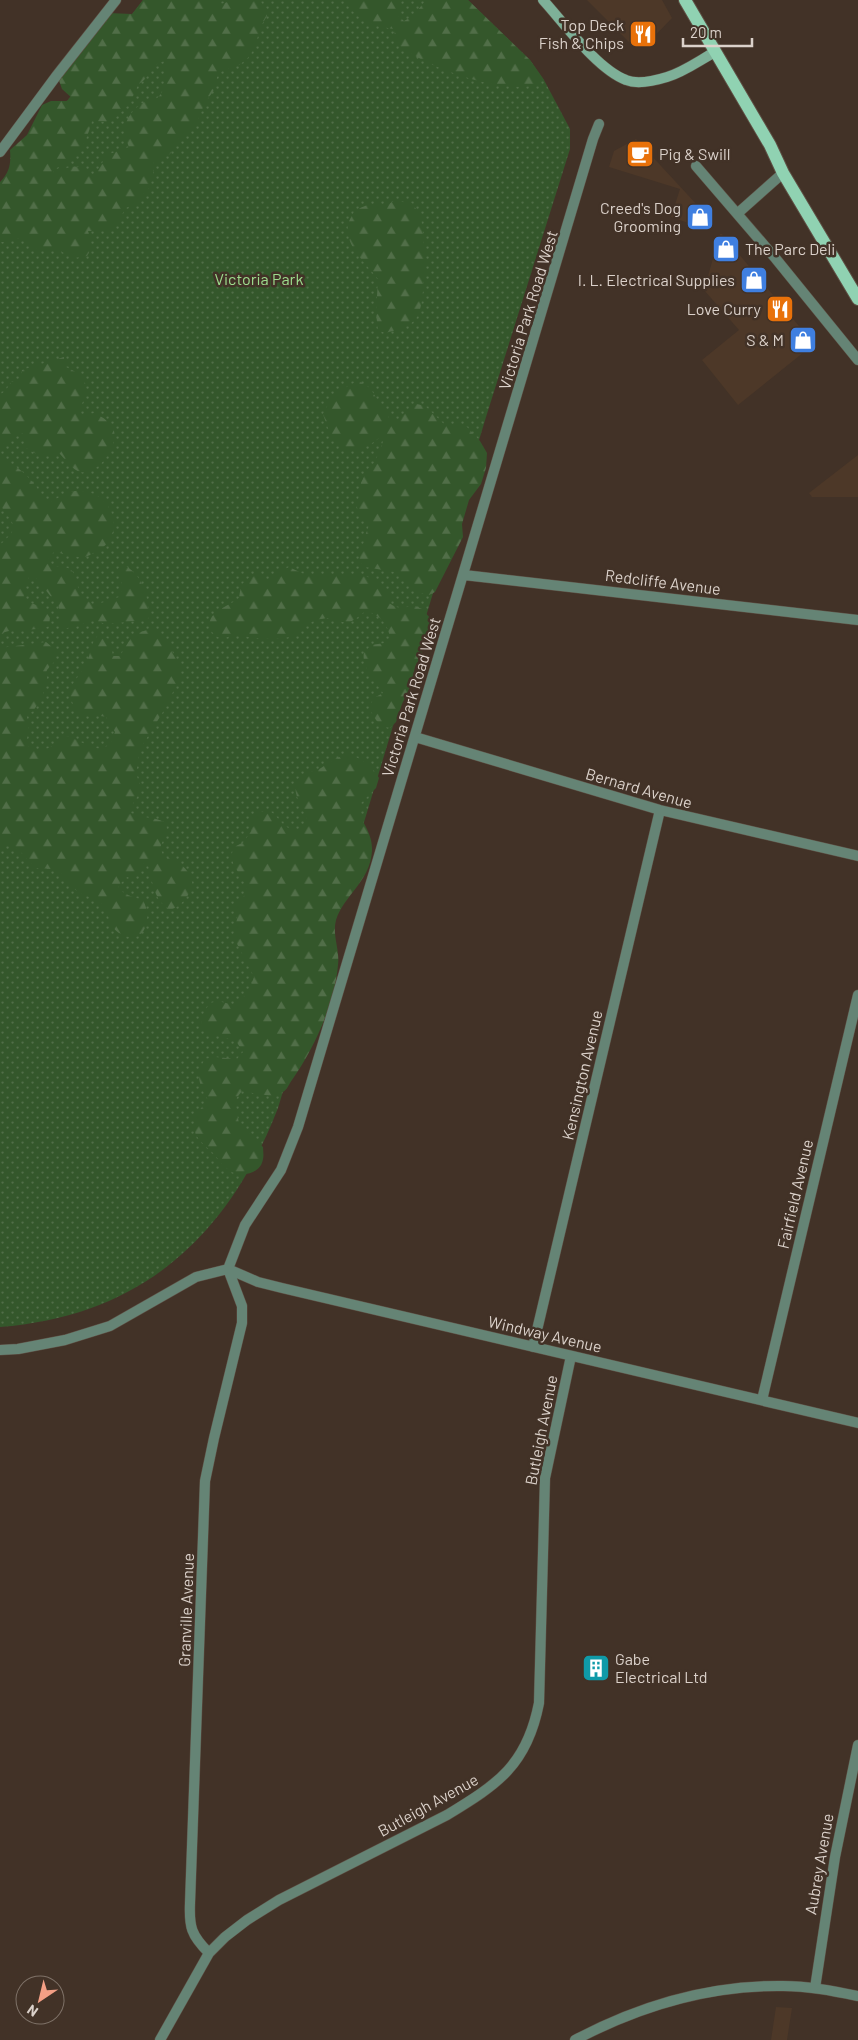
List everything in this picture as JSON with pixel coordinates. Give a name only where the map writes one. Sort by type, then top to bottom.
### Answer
[{"type":"main road","points":[[685,0],[770,145],[783,173],[858,299]]},
{"type":"street","points":[[0,152],[116,0]]},
{"type":"street","points":[[543,0],[598,61],[610,71],[626,80],[639,83],[668,77],[715,52]]},
{"type":"street","name":"Victoria Park Road West","points":[[228,1268],[245,1225],[276,1178],[291,1148],[416,737],[593,139],[600,124]]},
{"type":"street","points":[[696,166],[738,213],[858,360]]},
{"type":"street","points":[[738,213],[783,173]]},
{"type":"street","name":"Redcliffe Avenue","points":[[464,575],[858,620]]},
{"type":"street","name":"Bernard Avenue","points":[[416,737],[660,810],[858,856]]},
{"type":"street","name":"Kensington Avenue","points":[[533,1347],[660,810]]},
{"type":"street","name":"Fairfield Avenue","points":[[762,1400],[858,995]]},
{"type":"street","points":[[0,1350],[18,1349],[65,1340],[110,1326],[196,1277],[228,1268]]},
{"type":"street","name":"Windway Avenue","points":[[228,1268],[258,1282],[858,1424]]},
{"type":"street","name":"Granville Avenue","points":[[208,1953],[196,1940],[190,1924],[190,1903],[205,1481],[242,1324],[242,1306],[228,1268]]},
{"type":"street","name":"Butleigh Avenue","points":[[160,2040],[208,1953],[225,1937],[247,1920],[279,1900],[447,1815],[472,1800],[492,1787],[511,1768],[527,1744],[535,1725],[539,1703],[545,1478],[571,1356]]},
{"type":"street","name":"Aubrey Avenue","points":[[815,1988],[835,1857],[858,1745]]},
{"type":"street","points":[[575,2040],[604,2025],[640,2011],[688,1996],[732,1988],[783,1986],[815,1988],[858,1996]]},
{"type":"shaded area","points":[[587,0],[662,0],[672,18],[644,47],[632,45]]},
{"type":"shaded area","points":[[636,139],[712,221],[709,230],[671,217],[680,189],[609,167],[614,151]]},
{"type":"shaded area","points":[[720,234],[722,234],[814,344],[738,405],[702,360],[739,330],[704,290]]},
{"type":"shaded area","points":[[858,455],[858,497],[812,497],[809,493]]},
{"type":"shaded area","points":[[776,2007],[792,2008],[787,2040],[771,2040]]},
{"type":"green space","name":"Victoria Park","points":[[143,0],[468,0],[530,60],[544,80],[570,129],[570,149],[486,417],[278,1108],[257,1154],[233,1195],[205,1231],[173,1262],[137,1287],[96,1306],[50,1320],[0,1327],[0,190]]},
{"type":"green space","points":[[143,0],[213,0],[221,4],[234,0],[260,1],[267,9],[267,16],[261,26],[254,49],[247,59],[239,65],[222,71],[217,77],[216,87],[205,103],[195,127],[177,140],[170,154],[154,161],[153,177],[149,188],[134,204],[126,208],[115,226],[106,231],[88,231],[91,243],[87,256],[74,258],[54,248],[40,250],[33,247],[23,237],[8,242],[0,242],[0,182],[6,175],[9,167],[10,150],[27,135],[42,105],[51,101],[73,99],[62,89],[57,75],[108,13],[132,14]],"holes":[[[164,61],[166,75],[160,95],[156,99],[147,100],[139,105],[127,121],[125,133],[129,147],[107,155],[94,176],[84,169],[75,166],[66,168],[56,175],[53,171],[75,156],[82,147],[92,121],[106,122],[113,120],[130,103],[138,85],[157,64]]]},
{"type":"green space","points":[[344,0],[402,0],[397,15],[404,21],[413,16],[426,0],[468,0],[530,60],[544,80],[529,86],[514,87],[478,81],[458,75],[421,59],[406,50],[394,41],[395,29],[372,24],[360,18]]},
{"type":"green space","points":[[394,201],[412,203],[419,214],[423,236],[424,281],[421,307],[415,319],[404,327],[385,333],[378,330],[376,313],[378,279],[353,248],[348,233],[348,225],[355,210],[370,204],[383,207]]},
{"type":"green space","points":[[64,357],[64,366],[80,376],[86,386],[84,399],[77,415],[82,416],[94,413],[109,422],[114,431],[113,445],[110,452],[100,465],[87,472],[75,469],[60,454],[38,455],[26,448],[25,438],[22,433],[0,446],[0,395],[11,382],[20,380],[22,370]]},
{"type":"green space","points":[[359,381],[370,388],[391,421],[399,420],[417,404],[425,406],[445,425],[453,424],[467,427],[480,441],[487,453],[486,468],[481,484],[469,500],[462,524],[463,537],[435,592],[429,595],[420,593],[395,572],[365,567],[360,562],[359,552],[370,523],[358,513],[357,507],[361,483],[367,470],[375,462],[386,434],[359,449],[350,450],[343,448],[333,438],[323,414],[337,394],[347,386]]},
{"type":"green space","points":[[0,460],[15,466],[28,477],[47,503],[75,491],[88,492],[107,504],[112,514],[114,525],[112,535],[106,545],[85,557],[54,552],[47,561],[52,567],[70,569],[74,574],[81,593],[95,605],[119,597],[123,587],[117,570],[122,564],[129,568],[135,573],[143,586],[150,616],[147,620],[107,624],[89,620],[71,628],[64,628],[60,624],[59,607],[33,574],[27,581],[24,596],[29,602],[41,607],[50,617],[49,626],[37,629],[12,630],[0,634],[0,545],[11,534],[14,527],[0,505]]},
{"type":"green space","points":[[289,567],[308,576],[354,574],[372,578],[382,585],[389,594],[389,603],[401,608],[413,605],[422,609],[431,619],[410,687],[396,722],[390,728],[377,721],[369,707],[374,698],[383,693],[367,669],[364,653],[371,645],[385,643],[390,638],[385,624],[375,615],[366,611],[352,621],[347,622],[331,618],[317,620],[291,637],[276,639],[236,634],[222,639],[209,629],[215,613],[239,598],[241,585],[251,576],[259,576],[268,582],[274,579],[279,572]]},
{"type":"green space","points":[[147,630],[158,631],[165,637],[179,665],[179,679],[166,707],[140,749],[136,774],[140,784],[140,792],[131,807],[131,813],[166,823],[167,830],[160,848],[164,857],[179,863],[187,870],[193,886],[187,897],[170,910],[164,906],[156,895],[147,862],[141,865],[139,874],[133,879],[127,877],[118,886],[125,894],[143,900],[146,907],[147,922],[145,929],[136,937],[129,937],[121,934],[114,928],[101,903],[77,891],[58,872],[51,869],[36,868],[17,849],[7,845],[0,845],[0,648],[46,642],[53,648],[56,655],[55,661],[47,670],[47,684],[41,697],[32,712],[26,713],[29,726],[26,745],[43,750],[67,736],[88,746],[102,749],[111,742],[115,732],[106,717],[85,716],[77,711],[70,694],[71,689],[88,660],[94,640],[100,634],[110,640],[113,656],[120,656],[136,634]]},
{"type":"green space","points":[[352,755],[367,764],[379,778],[376,788],[359,805],[359,811],[372,844],[372,851],[367,871],[336,920],[335,932],[338,959],[333,995],[315,1040],[287,1088],[283,1092],[273,1095],[242,1091],[235,1100],[239,1124],[263,1147],[263,1159],[259,1168],[255,1171],[245,1174],[234,1173],[225,1167],[200,1140],[194,1130],[194,1121],[208,1100],[199,1080],[200,1070],[205,1059],[215,1057],[237,1059],[243,1052],[236,1041],[205,1032],[201,1023],[204,1012],[210,1003],[218,1001],[234,1005],[248,993],[254,977],[233,936],[237,919],[234,908],[237,901],[247,894],[244,881],[232,860],[232,854],[234,847],[244,842],[251,831],[250,821],[257,813],[268,810],[286,826],[301,829],[307,820],[295,787],[300,777],[319,769],[339,757]]},
{"type":"place","name":"Top Deck Fish & Chips","points":[[643,34]]},
{"type":"place","name":"Pig & Swill","points":[[640,154]]},
{"type":"place","name":"Creed's Dog Grooming","points":[[700,217]]},
{"type":"place","name":"The Parc Deli","points":[[726,249]]},
{"type":"place","name":"I. L. Electrical Supplies","points":[[754,280]]},
{"type":"place","name":"Love Curry","points":[[780,309]]},
{"type":"place","name":"S & M","points":[[803,340]]},
{"type":"place","name":"Gabe Electrical Ltd","points":[[596,1668]]}]
